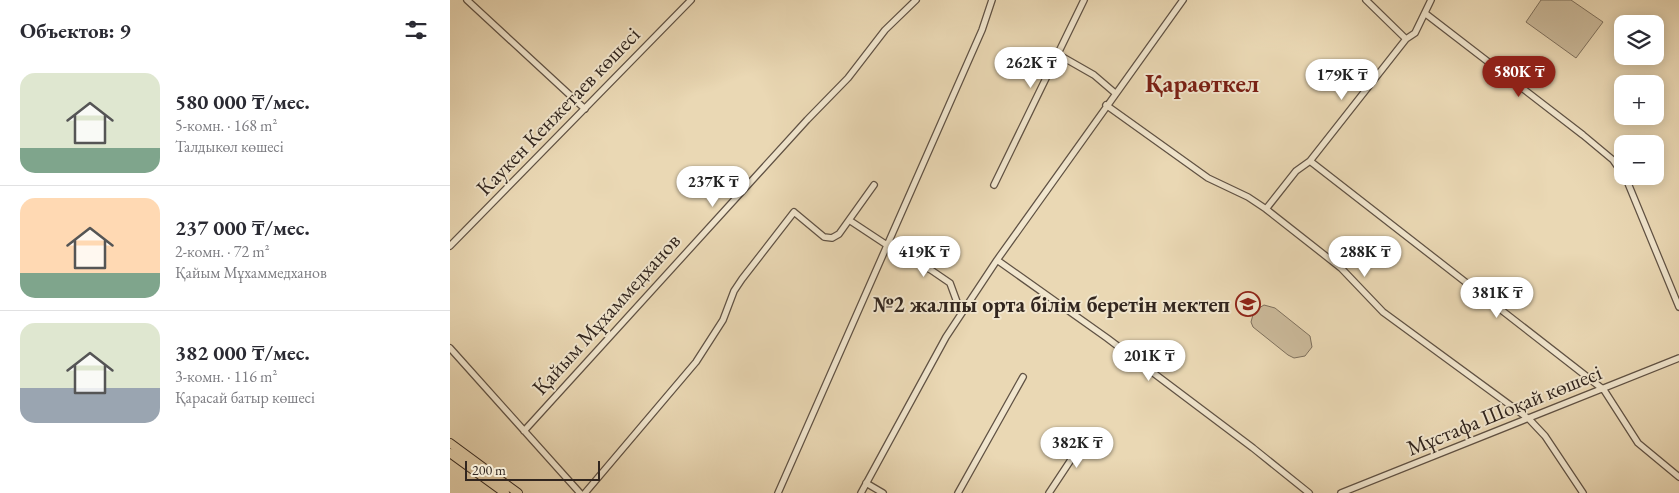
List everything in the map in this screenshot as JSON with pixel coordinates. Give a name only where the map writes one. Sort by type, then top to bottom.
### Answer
[{"type":"highway","points":[[450,443],[518,493]]},
{"type":"highway","points":[[450,452],[505,493]]},
{"type":"street","points":[[467,0],[585,109]]},
{"type":"street","name":"Каукен Кенжетаев көшесі","points":[[450,246],[691,0]]},
{"type":"street","name":"Қайым Мұхаммедханов","points":[[524,430],[807,120],[848,78],[885,30],[916,0]]},
{"type":"street","points":[[778,493],[982,30],[992,0]]},
{"type":"street","points":[[994,185],[1084,0]]},
{"type":"street","points":[[862,493],[946,337],[997,260],[1182,0]]},
{"type":"street","points":[[1366,0],[1406,39]]},
{"type":"street","points":[[1266,209],[1296,171],[1310,161],[1406,39],[1415,33],[1426,14],[1431,0]]},
{"type":"street","points":[[1426,14],[1584,135],[1614,161]]},
{"type":"street","points":[[1058,56],[1094,75],[1115,93]]},
{"type":"street","points":[[1106,105],[1208,178],[1248,197],[1266,209],[1342,268],[1383,312],[1529,419],[1545,436],[1583,493]]},
{"type":"street","points":[[1310,161],[1604,390],[1638,444],[1679,478]]},
{"type":"street","points":[[584,493],[696,362],[723,320],[734,292],[794,212],[824,237],[832,238],[839,234],[874,185]]},
{"type":"street","points":[[1629,185],[1679,307]]},
{"type":"street","points":[[849,220],[886,245],[950,283],[962,313]]},
{"type":"street","points":[[997,260],[1115,343],[1309,493]]},
{"type":"street","points":[[450,348],[580,493]]},
{"type":"street","name":"Мұстафа Шоқай көшесі","points":[[1341,493],[1604,390],[1679,358]]},
{"type":"street","points":[[958,493],[1023,377]]},
{"type":"street","points":[[1049,493],[1088,434]]},
{"type":"street","points":[[866,483],[883,493]]},
{"type":"shaded area","points":[[1541,0],[1571,0],[1603,22],[1576,58],[1526,22]]},
{"type":"shaded area","points":[[1264,305],[1275,308],[1310,336],[1312,347],[1305,356],[1294,358],[1288,355],[1253,327],[1251,322],[1254,311]]},
{"type":"place","name":"№2 жалпы орта білім беретін мектеп","points":[[1248,304]]},
{"type":"district","name":"Қараөткел","points":[[1202,83]]}]
